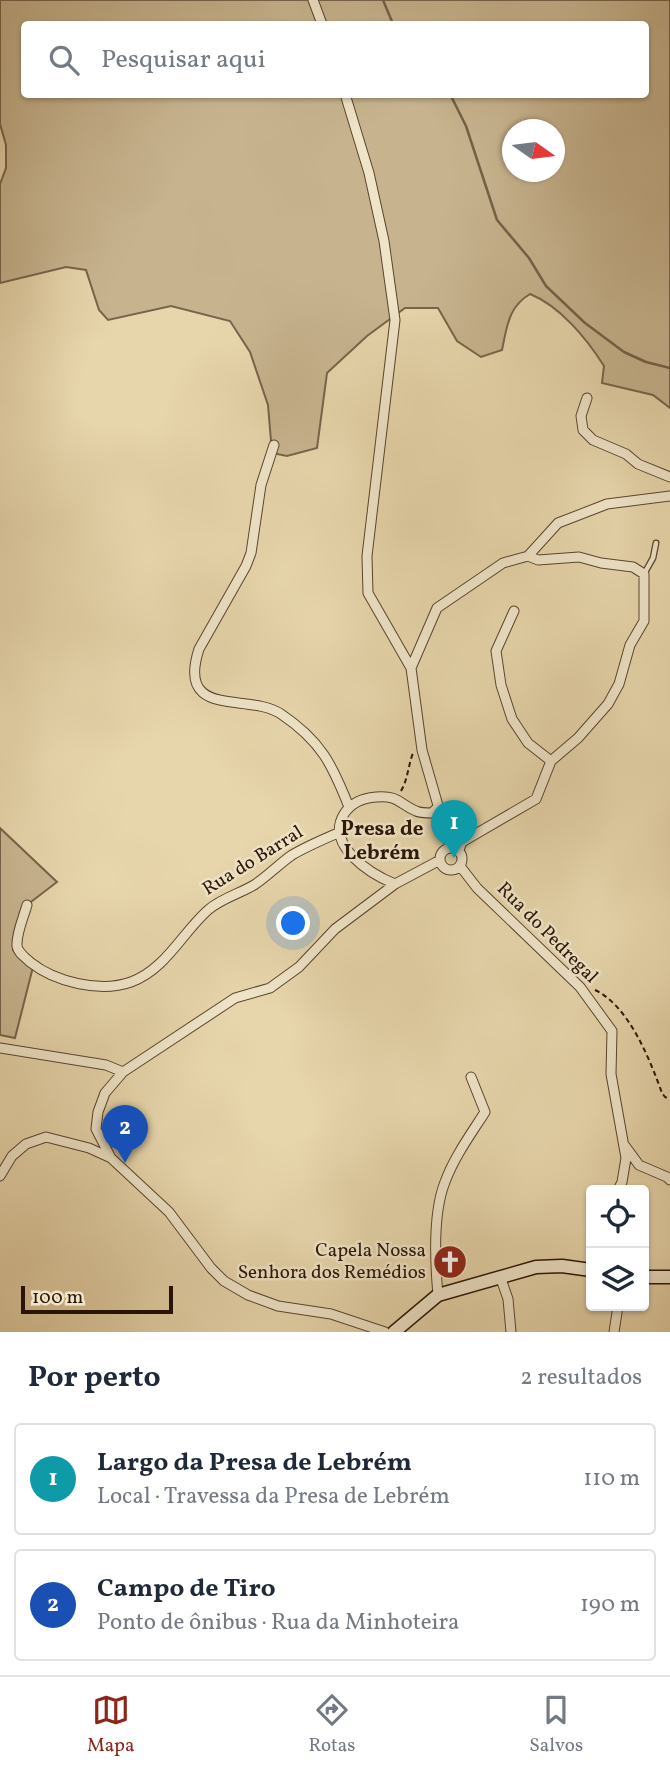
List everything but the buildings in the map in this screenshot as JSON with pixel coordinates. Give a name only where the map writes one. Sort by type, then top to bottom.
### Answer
[{"type":"street","points":[[313,0],[321,21]]},
{"type":"street","points":[[346,98],[369,173],[384,241],[396,320],[367,556],[368,593],[411,668],[422,750],[438,807],[454,849],[463,859],[460,866],[450,870],[443,867],[440,860],[442,853],[454,849],[536,799],[551,761],[578,738],[608,704],[619,684],[630,645],[644,621],[644,575],[633,567],[579,557],[538,560],[528,556]]},
{"type":"street","points":[[587,398],[580,416],[583,430],[593,440],[626,454],[638,464],[670,477]]},
{"type":"street","points":[[274,445],[261,485],[251,553],[199,649],[194,675],[198,687],[205,694],[216,699],[279,713],[317,743],[337,778],[349,807]]},
{"type":"street","points":[[411,668],[437,608],[503,563],[528,556],[558,523],[607,504],[670,496]]},
{"type":"street","points":[[514,611],[496,651],[501,685],[512,719],[528,743],[551,761]]},
{"type":"street","points":[[395,884],[370,873],[357,861],[340,838],[339,822],[349,807],[363,799],[379,796],[397,798],[416,811],[432,813],[438,807]]},
{"type":"street","name":"Rua do Barral","points":[[27,905],[17,945],[20,954],[35,965],[66,980],[96,985],[133,982],[159,965],[199,918],[219,900],[253,886],[291,856],[340,832]]},
{"type":"street","points":[[110,1158],[96,1129],[98,1112],[105,1093],[123,1072],[235,998],[270,988],[299,967],[335,929],[395,884],[440,860]]},
{"type":"street","name":"Rua do Pedregal","points":[[460,866],[477,888],[580,987],[612,1031],[611,1074],[626,1157],[620,1185]]},
{"type":"street","points":[[0,1048],[106,1065],[123,1072]]},
{"type":"street","points":[[438,1294],[435,1260],[444,1184],[454,1162],[485,1112],[471,1077]]},
{"type":"street","points":[[0,1176],[12,1156],[26,1144],[46,1137],[89,1148],[110,1158],[169,1212],[224,1281],[248,1295],[278,1306],[331,1314],[385,1332]]},
{"type":"street","points":[[624,1145],[639,1165],[670,1180]]},
{"type":"street","points":[[394,1332],[438,1294],[501,1279],[536,1267],[562,1266],[586,1269]]},
{"type":"street","points":[[649,1276],[670,1277]]},
{"type":"street","points":[[501,1279],[508,1299],[511,1332]]},
{"type":"street","points":[[614,1332],[617,1311]]},
{"type":"lane","points":[[644,575],[653,558],[656,543]]},
{"type":"path","points":[[397,798],[407,782],[409,764],[414,753],[422,750]]},
{"type":"path","points":[[580,987],[603,994],[615,1005],[642,1045],[662,1093],[670,1099]]},
{"type":"shaded area","points":[[0,0],[670,0],[670,408],[653,395],[602,383],[604,366],[581,335],[562,315],[530,294],[513,311],[502,350],[481,357],[457,341],[438,308],[405,308],[367,336],[327,373],[317,448],[287,456],[272,453],[268,405],[250,352],[230,321],[171,306],[108,320],[99,310],[86,270],[66,267],[0,283],[0,184],[6,168],[6,145],[0,124]]},
{"type":"shaded area","points":[[0,828],[57,882],[23,908],[13,950],[34,963],[15,1038],[0,1035]]},
{"type":"waterway","points":[[383,0],[392,21]]},
{"type":"waterway","points":[[452,98],[466,126],[497,220],[529,258],[546,286],[585,323],[624,352],[646,362],[670,368]]},
{"type":"place","name":"Largo da Presa de Lebrém","points":[[454,858]]},
{"type":"place","name":"Campo de Tiro","points":[[125,1163]]},
{"type":"place","name":"Capela Nossa Senhora dos Remédios","points":[[450,1262]]},
{"type":"district","name":"Presa de Lebrém","points":[[382,841]]}]
